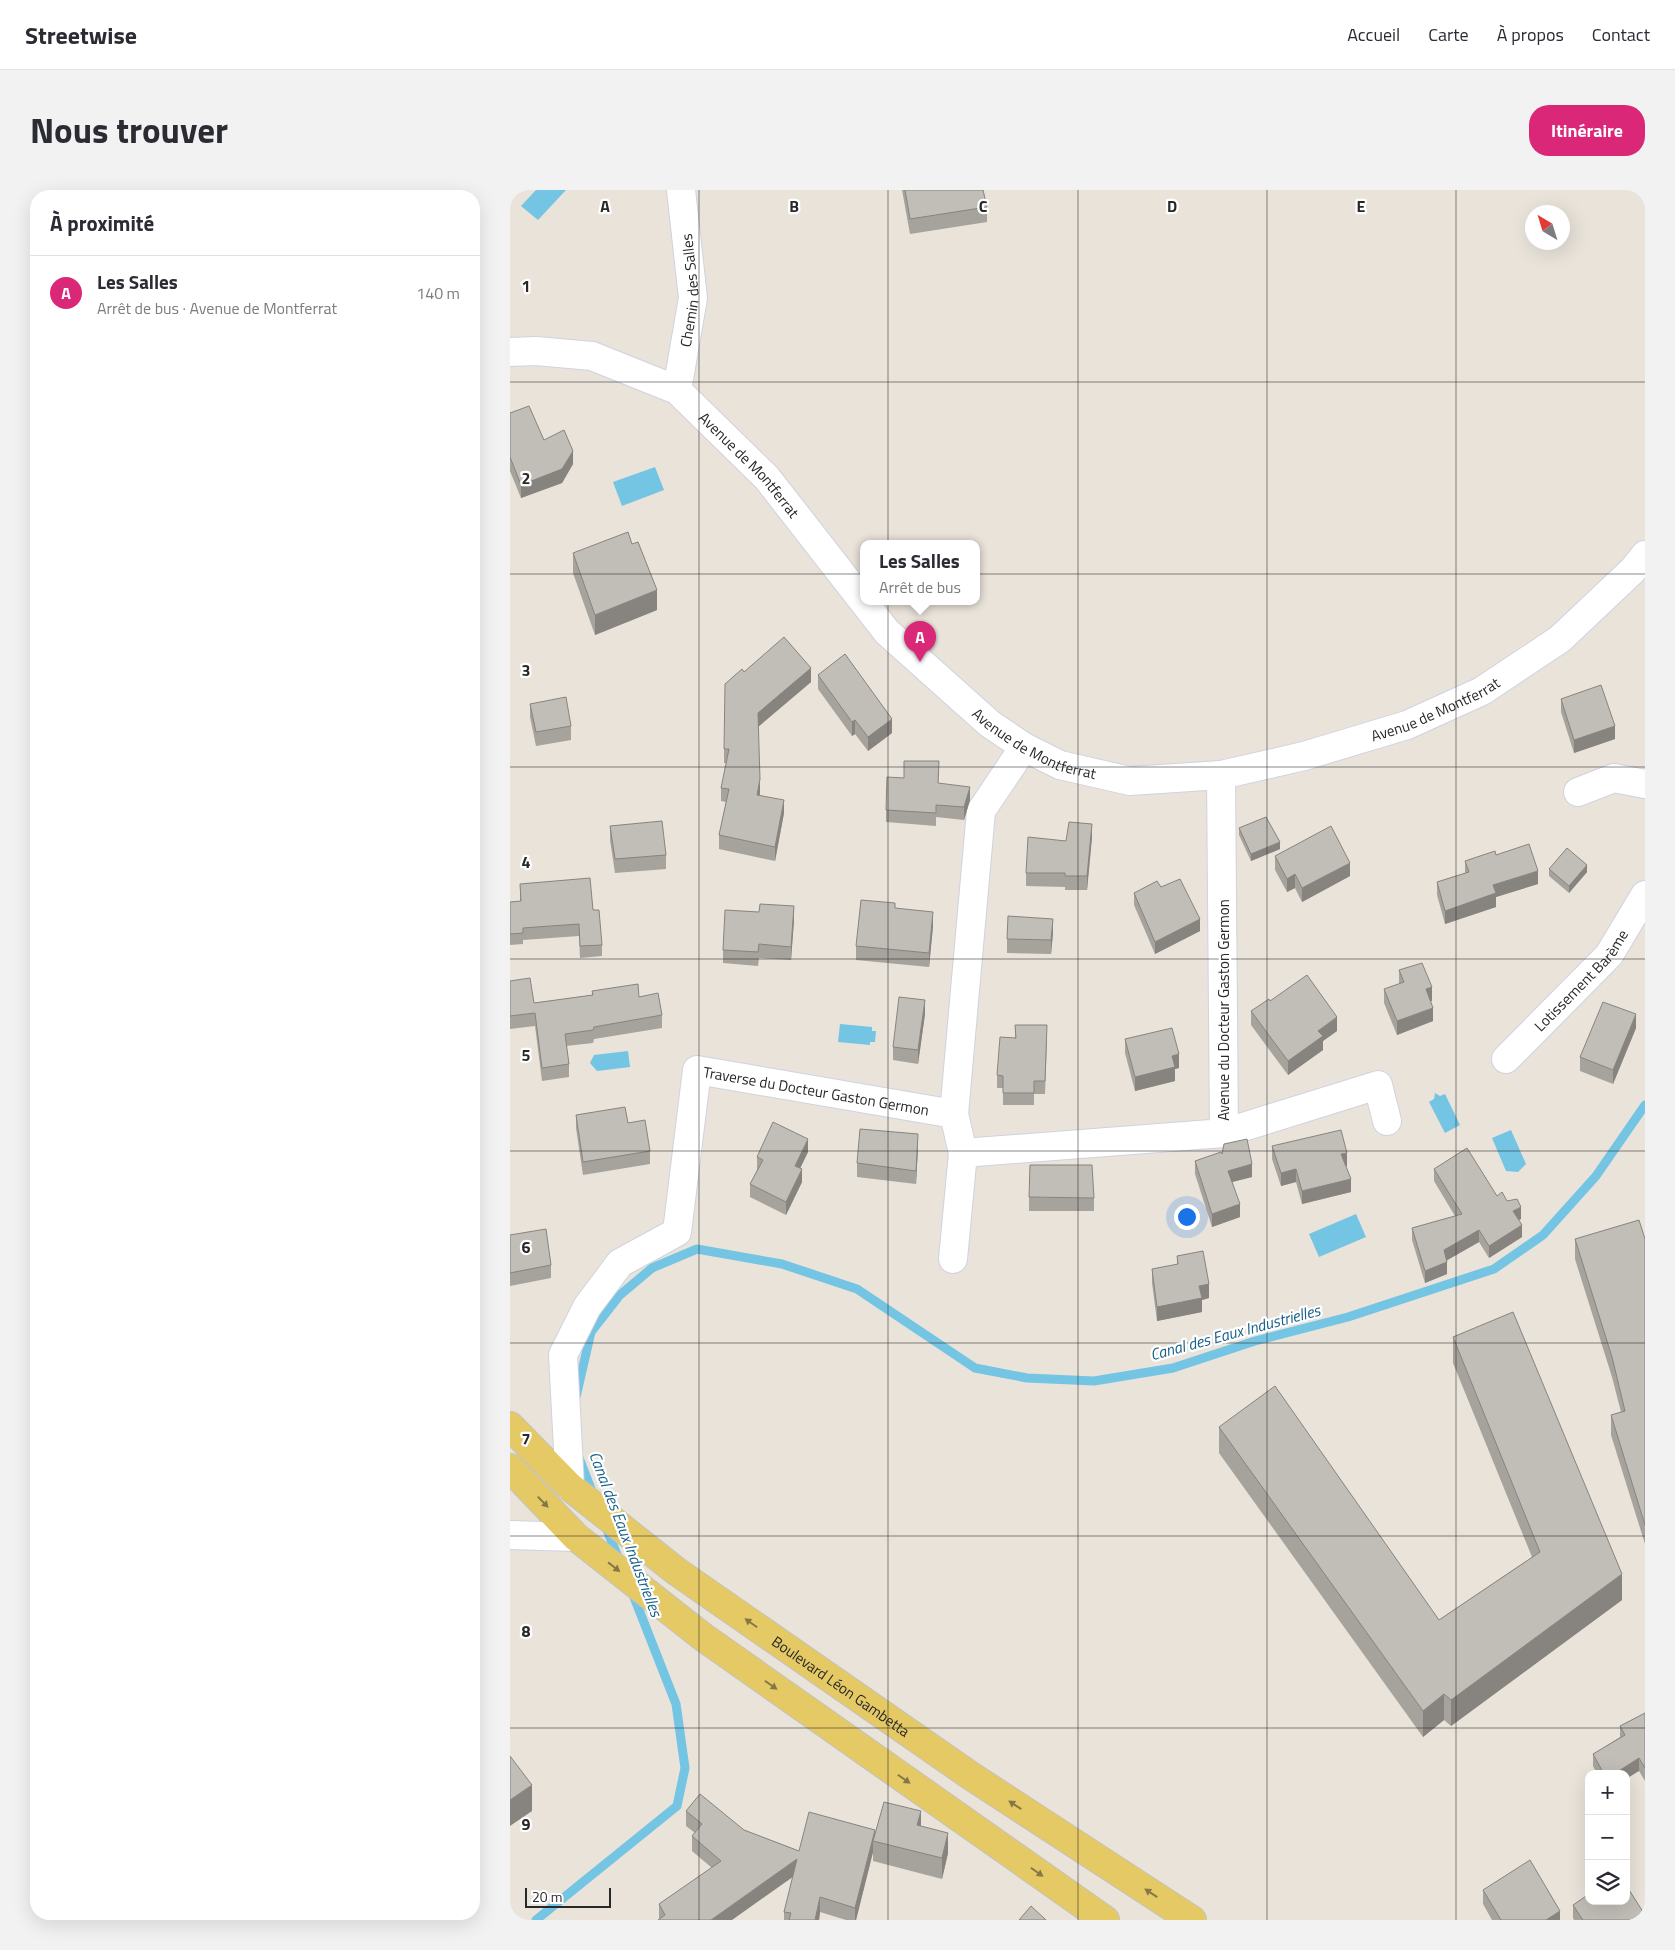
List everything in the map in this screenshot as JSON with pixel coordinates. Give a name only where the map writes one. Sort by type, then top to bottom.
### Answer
[{"type":"main road","name":"Boulevard Léon Gambetta","points":[[510,1426],[570,1487],[676,1571],[971,1776],[1192,1920]]},
{"type":"main road","points":[[510,1468],[576,1536],[703,1637],[1105,1920]]},
{"type":"street","name":"Chemin des Salles","points":[[677,390],[693,298],[681,190]]},
{"type":"street","name":"Avenue de Montferrat","points":[[510,352],[536,351],[592,356],[677,390],[768,478],[860,597]]},
{"type":"street","name":"Avenue de Montferrat","points":[[866,605],[887,632],[990,724],[1024,747],[1060,765],[1130,781],[1221,775],[1304,756],[1407,725],[1482,690],[1560,639],[1633,570],[1645,555]]},
{"type":"street","points":[[953,1259],[963,1153],[954,1114],[981,811],[1024,747]]},
{"type":"street","name":"Avenue du Docteur Gaston Germon","points":[[963,1153],[1224,1133],[1221,775]]},
{"type":"street","points":[[1578,792],[1614,778],[1645,784]]},
{"type":"street","name":"Lotissement Barème","points":[[1506,1058],[1609,955],[1645,895]]},
{"type":"street","name":"Traverse du Docteur Gaston Germon","points":[[570,1487],[563,1355],[587,1307],[620,1263],[677,1232],[698,1070],[954,1114]]},
{"type":"street","points":[[1224,1133],[1378,1085],[1387,1121]]},
{"type":"street","points":[[510,1535],[576,1536]]},
{"type":"water","points":[[536,190],[566,190],[538,220],[521,206]]},
{"type":"water","points":[[655,467],[664,490],[622,506],[613,482]]},
{"type":"water","points":[[840,1024],[872,1027],[872,1031],[876,1031],[875,1042],[870,1042],[870,1045],[838,1042]]},
{"type":"water","points":[[628,1051],[630,1067],[597,1071],[590,1063],[594,1055]]},
{"type":"water","points":[[1435,1093],[1440,1096],[1445,1094],[1460,1125],[1445,1133],[1429,1102],[1434,1099]]},
{"type":"water","points":[[1511,1130],[1526,1164],[1518,1172],[1506,1171],[1492,1138]]},
{"type":"water","points":[[1356,1214],[1366,1237],[1319,1257],[1309,1234]]},
{"type":"building","points":[[905,190],[983,190],[987,207],[910,219]]},
{"type":"building","points":[[529,406],[544,440],[564,430],[573,451],[562,469],[521,485],[510,457],[510,413]]},
{"type":"building","points":[[628,532],[632,544],[638,542],[657,590],[595,615],[573,553]]},
{"type":"building","points":[[784,637],[811,668],[758,713],[760,779],[757,795],[784,800],[775,847],[719,835],[729,789],[721,788],[729,749],[724,749],[725,684],[742,669],[744,672]]},
{"type":"building","points":[[845,654],[892,719],[868,737],[855,720],[852,722],[818,675]]},
{"type":"building","points":[[1601,685],[1615,726],[1574,740],[1561,699]]},
{"type":"building","points":[[566,697],[571,726],[536,732],[530,704]]},
{"type":"building","points":[[904,761],[939,761],[938,783],[970,787],[964,807],[936,805],[936,813],[886,810],[887,777],[904,778]]},
{"type":"building","points":[[1266,817],[1280,842],[1251,854],[1239,828]]},
{"type":"building","points":[[662,821],[666,855],[615,859],[610,826]]},
{"type":"building","points":[[1069,822],[1092,824],[1087,876],[1065,876],[1065,873],[1026,873],[1028,837],[1066,841]]},
{"type":"building","points":[[1331,826],[1350,863],[1302,888],[1295,874],[1287,879],[1275,856]]},
{"type":"building","points":[[1529,844],[1538,871],[1493,885],[1496,893],[1445,911],[1437,882],[1469,872],[1465,861],[1495,851],[1496,855]]},
{"type":"building","points":[[1567,848],[1587,865],[1569,886],[1549,869]]},
{"type":"building","points":[[590,878],[593,910],[599,910],[602,945],[580,946],[579,924],[523,928],[523,933],[510,934],[510,902],[521,901],[520,884]]},
{"type":"building","points":[[1180,879],[1200,919],[1155,942],[1134,893],[1157,881],[1161,887]]},
{"type":"building","points":[[861,900],[895,903],[895,908],[933,912],[929,953],[856,946]]},
{"type":"building","points":[[760,904],[794,906],[791,947],[759,944],[758,952],[723,950],[725,910],[759,912]]},
{"type":"building","points":[[1008,916],[1053,919],[1051,940],[1007,939]]},
{"type":"building","points":[[1422,963],[1432,987],[1426,989],[1433,1008],[1397,1021],[1384,989],[1404,982],[1399,970]]},
{"type":"building","points":[[1307,975],[1337,1017],[1318,1031],[1323,1036],[1288,1061],[1251,1011],[1269,999],[1270,1001]]},
{"type":"building","points":[[530,978],[534,1003],[593,995],[592,991],[638,984],[639,997],[658,993],[662,1015],[565,1034],[569,1064],[542,1068],[535,1013],[510,1016],[510,981]]},
{"type":"building","points":[[899,997],[925,1000],[918,1050],[893,1047]]},
{"type":"building","points":[[1603,1002],[1636,1014],[1613,1070],[1580,1057]]},
{"type":"building","points":[[1015,1025],[1047,1025],[1045,1081],[1034,1081],[1034,1093],[1003,1093],[1003,1076],[997,1075],[1000,1037],[1016,1038]]},
{"type":"building","points":[[1172,1028],[1179,1054],[1172,1056],[1175,1067],[1135,1077],[1125,1039]]},
{"type":"building","points":[[625,1107],[628,1123],[645,1120],[650,1151],[583,1162],[576,1115]]},
{"type":"building","points":[[773,1122],[808,1139],[795,1166],[802,1169],[786,1202],[750,1184],[763,1160],[757,1157]]},
{"type":"building","points":[[860,1129],[918,1134],[916,1171],[857,1163]]},
{"type":"building","points":[[1341,1130],[1347,1153],[1341,1154],[1351,1179],[1302,1191],[1296,1169],[1281,1173],[1272,1146]]},
{"type":"building","points":[[1247,1139],[1252,1164],[1228,1171],[1240,1204],[1212,1214],[1195,1161],[1221,1152],[1222,1154],[1224,1144]]},
{"type":"building","points":[[1467,1148],[1497,1196],[1502,1192],[1507,1201],[1517,1199],[1521,1207],[1513,1211],[1522,1225],[1489,1246],[1479,1230],[1444,1250],[1447,1262],[1425,1271],[1412,1228],[1462,1214],[1434,1169]]},
{"type":"building","points":[[1030,1165],[1092,1165],[1094,1198],[1029,1197]]},
{"type":"building","points":[[1639,1220],[1645,1239],[1645,1525],[1611,1415],[1625,1411],[1612,1357],[1575,1239]]},
{"type":"building","points":[[546,1229],[551,1265],[510,1273],[510,1235]]},
{"type":"building","points":[[1203,1251],[1209,1284],[1199,1286],[1202,1298],[1157,1307],[1152,1269],[1178,1264],[1177,1256]]},
{"type":"building","points":[[1513,1312],[1622,1574],[1451,1700],[1444,1694],[1423,1711],[1219,1427],[1275,1386],[1439,1620],[1540,1552],[1453,1337]]},
{"type":"building","points":[[1645,1713],[1645,1768],[1639,1758],[1620,1770],[1602,1770],[1593,1754],[1625,1735],[1620,1726]]},
{"type":"building","points":[[510,1756],[532,1785],[510,1800]]},
{"type":"building","points":[[700,1794],[744,1830],[799,1851],[809,1812],[875,1830],[855,1908],[820,1897],[815,1920],[789,1920],[791,1913],[784,1912],[797,1859],[711,1920],[658,1920],[665,1915],[659,1904],[721,1861],[692,1836],[702,1824],[686,1811]]},
{"type":"building","points":[[884,1802],[921,1811],[917,1825],[948,1833],[942,1858],[873,1841]]},
{"type":"building","points":[[1530,1860],[1560,1911],[1546,1920],[1501,1920],[1483,1890]]},
{"type":"building","points":[[1630,1891],[1645,1915],[1645,1920],[1583,1920],[1573,1905],[1585,1897],[1585,1905],[1630,1905]]},
{"type":"building","points":[[1031,1906],[1046,1920],[1019,1920]]},
{"type":"waterway","name":"Canal des Eaux Industrielles","points":[[576,1397],[591,1332],[620,1295],[652,1268],[697,1249],[782,1264],[857,1289],[975,1368],[1027,1378],[1094,1381],[1173,1368],[1255,1341],[1348,1317],[1494,1269],[1543,1235],[1596,1176],[1645,1105]]},
{"type":"waterway","name":"Canal des Eaux Industrielles","points":[[579,1458],[593,1494]]},
{"type":"waterway","name":"Canal des Eaux Industrielles","points":[[605,1525],[620,1562]]},
{"type":"waterway","name":"Canal des Eaux Industrielles","points":[[536,1920],[677,1806],[685,1768],[676,1704],[632,1592]]},
{"type":"place","name":"Les Salles","points":[[920,662]]}]
